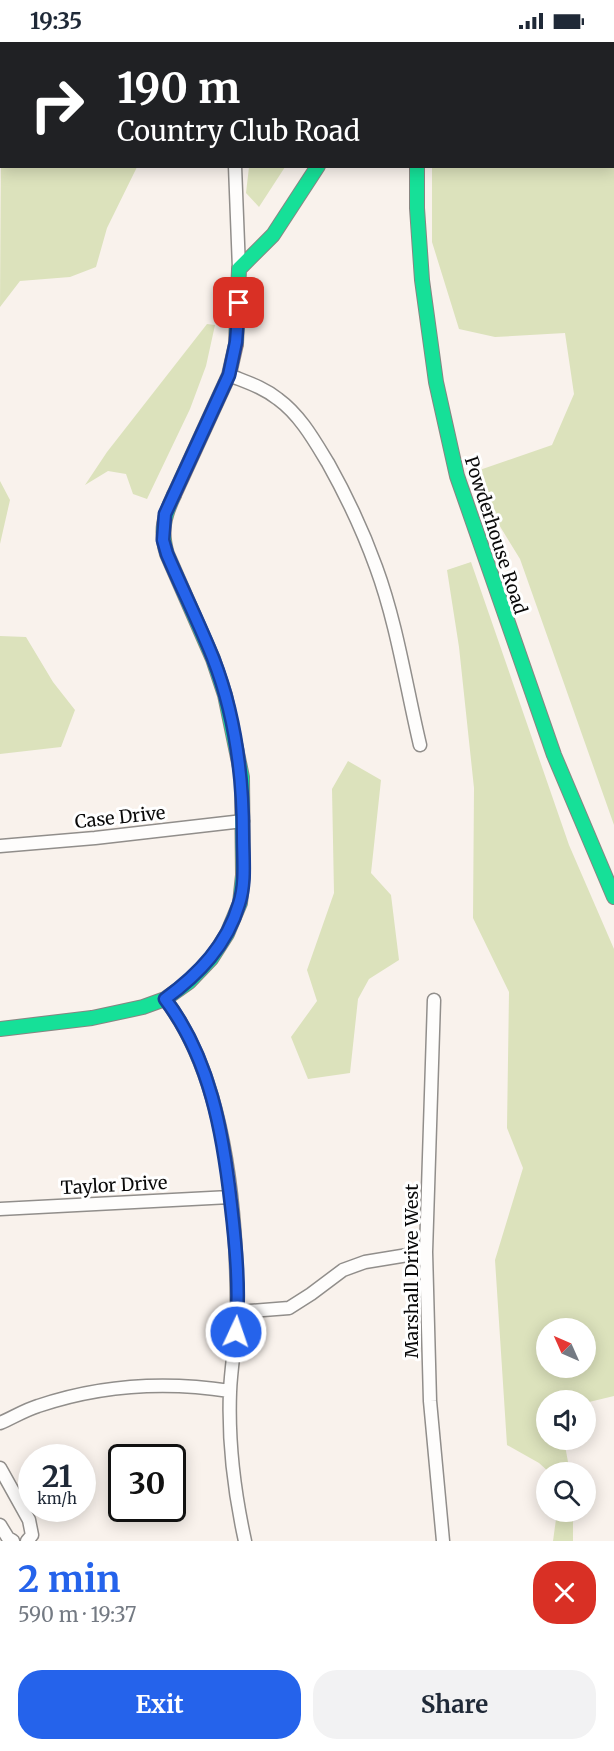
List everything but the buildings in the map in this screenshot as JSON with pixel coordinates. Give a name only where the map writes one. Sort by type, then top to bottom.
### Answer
[{"type":"street","points":[[0,1029],[92,1018],[143,1007],[165,999],[196,974],[211,958],[226,934],[240,903],[243,875],[242,777],[225,695],[213,659],[163,540],[163,526],[171,500],[229,375],[236,342],[239,269],[235,168]]},
{"type":"street","points":[[239,269],[273,235],[317,168]]},
{"type":"street","name":"Powderhouse Road","points":[[417,168],[417,208],[423,280],[436,382],[457,476],[507,627],[554,756],[614,897]]},
{"type":"street","points":[[229,375],[263,388],[297,416],[313,437],[348,499],[377,569],[420,745]]},
{"type":"street","name":"Case Drive","points":[[0,846],[96,838],[243,821]]},
{"type":"street","points":[[165,999],[189,1035],[203,1069],[224,1148],[236,1243],[237,1312],[230,1391],[230,1459],[235,1497],[245,1541]]},
{"type":"street","name":"Marshall Drive West","points":[[434,1000],[426,1252],[430,1401],[443,1541]]},
{"type":"street","name":"Taylor Drive","points":[[0,1209],[230,1197]]},
{"type":"street","points":[[237,1312],[289,1308],[343,1270],[365,1262],[426,1252]]},
{"type":"street","points":[[0,1423],[36,1407],[107,1389],[155,1385],[195,1386],[230,1391]]},
{"type":"street","points":[[0,1468],[29,1520],[32,1535],[27,1541]]},
{"type":"street","points":[[0,1525],[8,1538],[13,1541]]},
{"type":"green space","points":[[1,168],[137,168],[107,228],[96,267],[70,277],[20,281],[0,307]]},
{"type":"green space","points":[[249,168],[284,168],[259,207],[246,193]]},
{"type":"green space","points":[[432,168],[614,168],[614,825],[520,559],[468,474],[552,445],[574,394],[565,333],[495,337],[459,329],[432,242]]},
{"type":"green space","points":[[207,324],[215,325],[206,366],[190,409],[147,499],[133,494],[126,474],[108,471],[85,485],[107,452]]},
{"type":"green space","points":[[0,481],[10,500],[0,544]]},
{"type":"green space","points":[[471,562],[569,845],[614,949],[614,1396],[596,1400],[596,1390],[536,1390],[536,1450],[566,1450],[568,1462],[537,1462],[507,1445],[495,1260],[523,1168],[507,1128],[509,992],[473,918],[474,788],[459,647],[447,570]]},
{"type":"green space","points":[[0,636],[26,637],[53,682],[75,710],[61,747],[0,754]]},
{"type":"green space","points":[[348,761],[381,780],[371,873],[391,895],[399,960],[369,979],[358,999],[350,1073],[308,1079],[291,1037],[317,1001],[307,970],[334,893],[332,789]]},
{"type":"green space","points":[[556,1522],[573,1522],[573,1541],[553,1541]]},
{"type":"traffic: fast","points":[[236,344],[239,269],[273,235],[317,168]]},
{"type":"traffic: fast","points":[[417,168],[422,280],[436,382],[457,476],[554,755],[614,897]]},
{"type":"traffic: fast","points":[[0,1029],[92,1018],[143,1007],[165,999],[189,982],[211,959],[227,934],[240,903],[243,875],[242,777],[225,695],[213,659],[165,546],[164,524],[174,495]]},
{"type":"traffic: jam","points":[[174,495],[229,375],[236,344]]},
{"type":"route","points":[[236,1332],[236,1243],[224,1148],[203,1069],[189,1035],[165,999],[189,982],[211,958],[226,934],[240,903],[243,875],[242,777],[225,695],[213,659],[167,554],[163,540],[163,526],[171,500],[229,375],[236,342],[239,303]]}]
